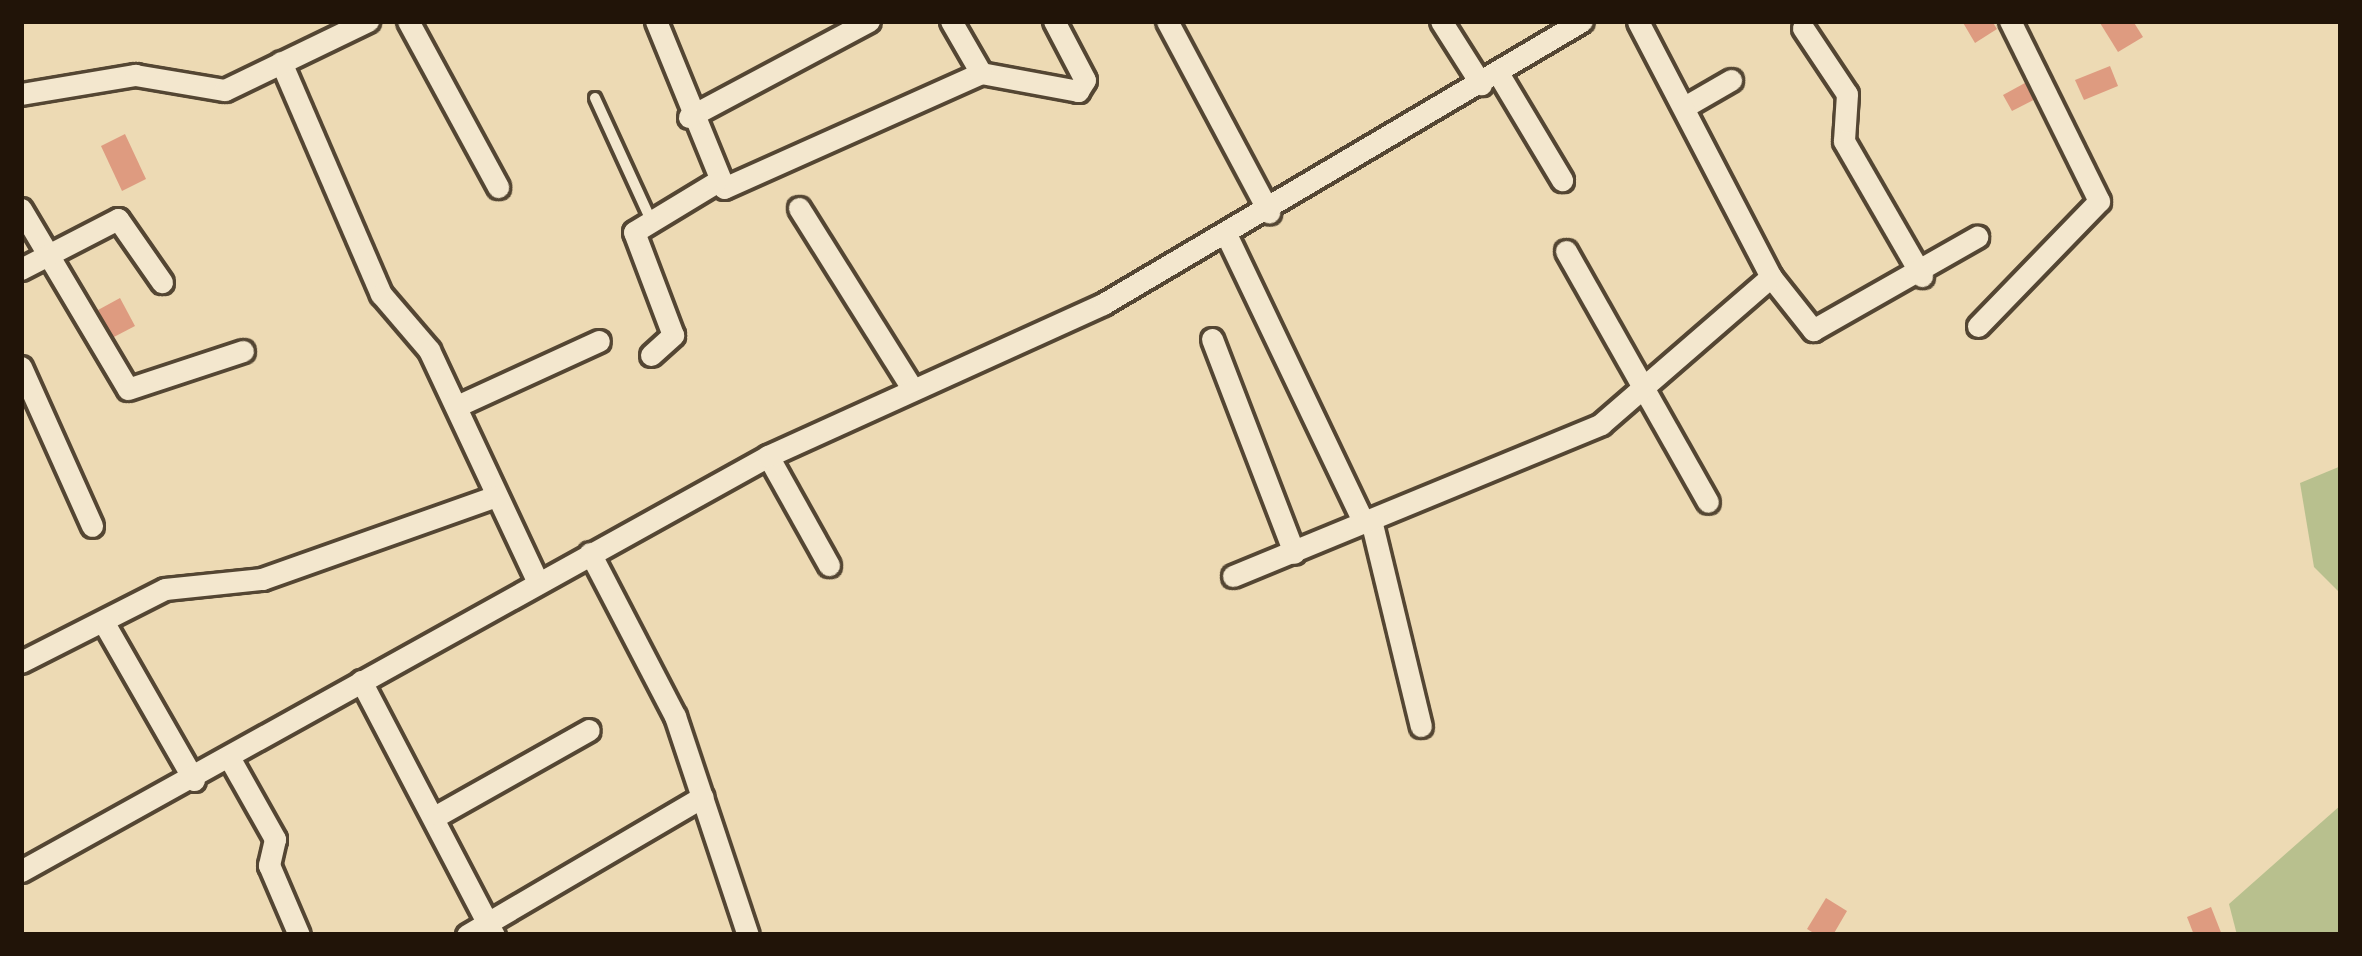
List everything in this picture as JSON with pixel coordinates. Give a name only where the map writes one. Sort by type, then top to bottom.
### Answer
[{"type":"street","points":[[21,94],[112,75],[225,90],[368,21]]},
{"type":"street","points":[[408,21],[498,187]]},
{"type":"street","points":[[689,117],[869,21]]},
{"type":"street","points":[[951,21],[981,73]]},
{"type":"street","points":[[651,355],[673,339],[635,246],[648,214],[715,182],[777,173],[981,73],[1078,91],[1085,80],[1054,21]]},
{"type":"street","points":[[1167,21],[1269,212]]},
{"type":"street","points":[[1441,21],[1562,180]]},
{"type":"street","points":[[1638,21],[1771,277],[1814,330],[1922,276],[1977,237]]},
{"type":"street","points":[[1978,326],[2099,201],[2010,21]]},
{"type":"street","points":[[664,24],[689,117],[715,182]]},
{"type":"street","points":[[21,871],[194,780],[537,581],[768,456],[1269,212],[1489,79],[1568,25]]},
{"type":"street","points":[[1803,28],[1847,94],[1844,142],[1922,276]]},
{"type":"street","points":[[281,62],[382,294],[457,406],[537,581]]},
{"type":"street","points":[[1686,106],[1731,80]]},
{"type":"street","points":[[799,208],[912,388]]},
{"type":"street","points":[[21,209],[128,389],[243,351]]},
{"type":"street","points":[[21,269],[46,252],[118,219],[162,282]]},
{"type":"street","points":[[1226,234],[1368,522],[1421,726]]},
{"type":"street","points":[[1566,251],[1708,502]]},
{"type":"street","points":[[1233,576],[1601,424],[1644,390],[1693,336],[1771,277]]},
{"type":"street","points":[[1212,338],[1294,553]]},
{"type":"street","points":[[457,406],[599,341]]},
{"type":"street","points":[[21,368],[92,526]]},
{"type":"street","points":[[768,456],[830,566]]},
{"type":"street","points":[[21,662],[165,589],[262,579],[496,496]]},
{"type":"street","points":[[590,553],[675,716],[748,935]]},
{"type":"street","points":[[104,623],[194,780]]},
{"type":"street","points":[[361,681],[438,814],[490,929]]},
{"type":"street","points":[[438,814],[589,730]]},
{"type":"street","points":[[230,759],[275,839],[269,866],[299,935]]},
{"type":"street","points":[[467,935],[490,929],[702,797]]},
{"type":"lane","points":[[595,98],[648,214]]},
{"type":"green space","points":[[2341,466],[2341,594],[2314,567],[2300,483]]},
{"type":"green space","points":[[2341,805],[2341,935],[2237,935],[2229,904]]},
{"type":"building","points":[[1962,21],[1992,21],[1997,29],[1975,43]]},
{"type":"building","points":[[2133,21],[2143,37],[2118,52],[2100,23]]},
{"type":"building","points":[[2110,66],[2118,86],[2084,100],[2075,80]]},
{"type":"building","points":[[2036,77],[2045,94],[2012,111],[2003,95]]},
{"type":"building","points":[[125,134],[146,179],[122,191],[101,146]]},
{"type":"building","points":[[120,298],[135,326],[112,338],[98,310]]},
{"type":"building","points":[[1826,898],[1847,911],[1833,935],[1817,935],[1807,929]]},
{"type":"building","points":[[2211,907],[2222,935],[2194,935],[2187,917]]}]
